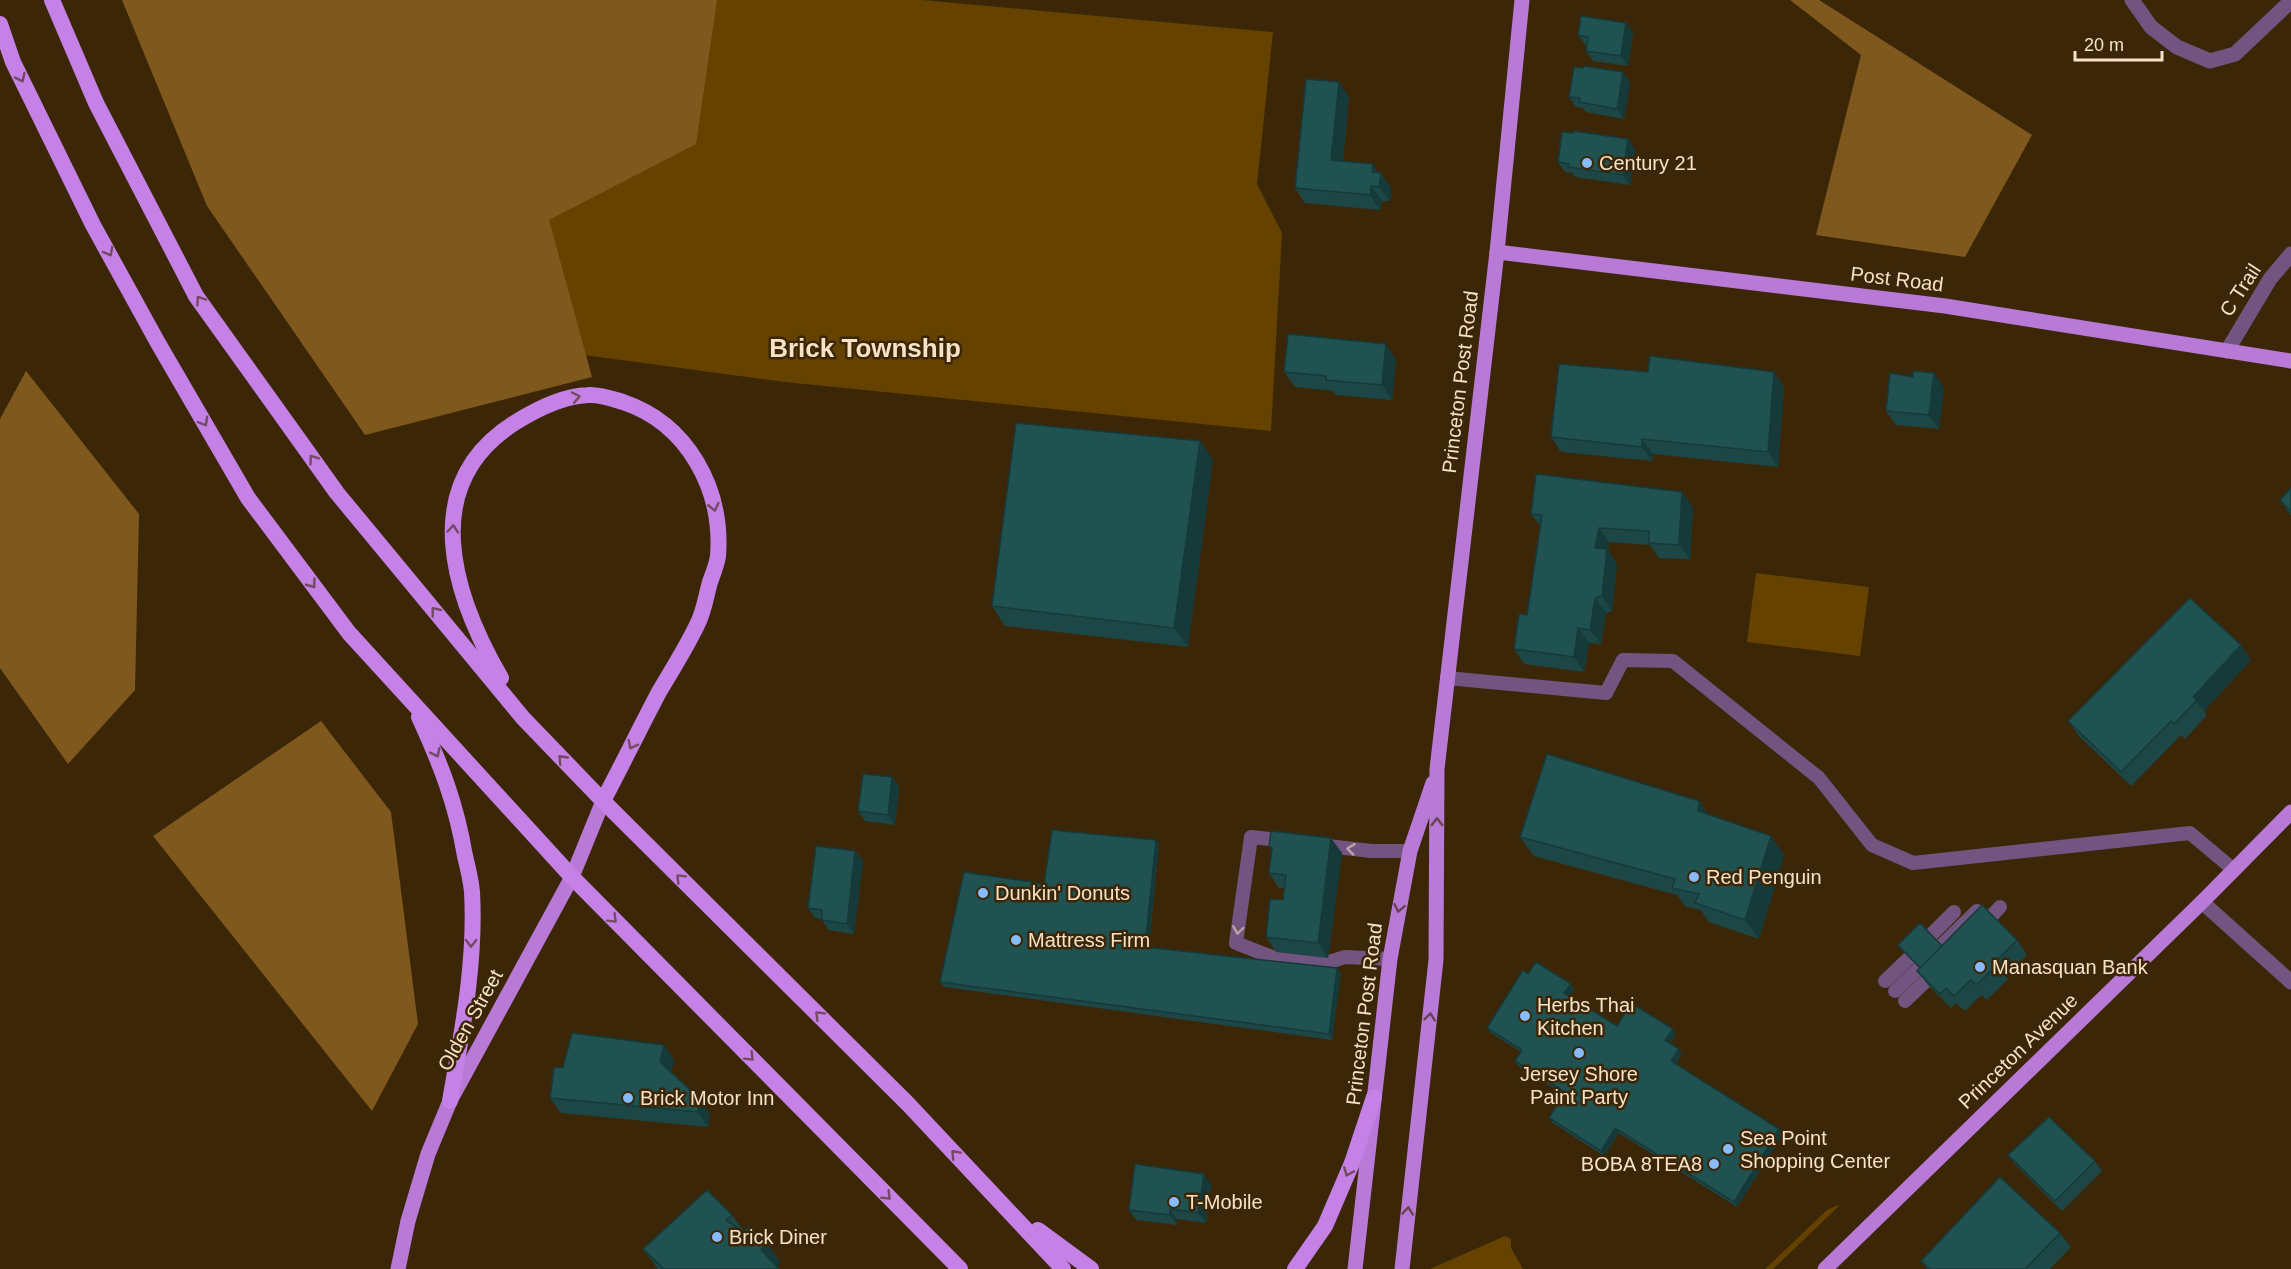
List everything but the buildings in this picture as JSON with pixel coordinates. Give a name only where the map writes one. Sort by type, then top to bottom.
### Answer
[{"type":"highway","points":[[52,0],[96,103],[196,296],[337,493],[523,718],[603,801],[908,1104],[1063,1269]]},
{"type":"highway","points":[[0,24],[13,62],[93,225],[158,343],[248,498],[349,633],[572,877],[955,1267]]},
{"type":"highway","points":[[523,718],[480,642],[459,585],[451,532],[461,486],[476,458],[498,433],[523,417],[556,401],[589,395],[641,408],[660,420],[683,443],[704,473],[716,513],[718,557],[698,623],[603,801]]},
{"type":"highway","points":[[411,700],[440,763],[458,816],[472,891],[471,951],[466,1004],[450,1101]]},
{"type":"highway","points":[[1295,1269],[1325,1226],[1352,1162],[1374,1096]]},
{"type":"highway","points":[[996,1197],[1091,1269]]},
{"type":"main road","name":"Princeton Post Road","points":[[1402,1269],[1436,960],[1437,769],[1497,252],[1522,0]]},
{"type":"main road","name":"Post Road","points":[[1497,252],[1945,306],[2291,361]]},
{"type":"main road","name":"Princeton Post Road","points":[[1355,1269],[1389,959],[1410,851],[1437,769]]},
{"type":"main road","name":"Olden Street","points":[[398,1269],[408,1221],[428,1154],[450,1101],[572,877],[603,801]]},
{"type":"main road","name":"Princeton Avenue","points":[[1825,1269],[2202,902],[2291,812]]},
{"type":"street","points":[[2132,0],[2151,27],[2177,47],[2211,61],[2235,54],[2291,1]]},
{"type":"street","name":"C Trail","points":[[2227,351],[2270,279],[2291,254]]},
{"type":"street","points":[[2202,902],[2291,982]]},
{"type":"lane","points":[[1447,678],[1605,693],[1623,660],[1673,662],[1819,778],[1872,845],[1912,863],[2190,833],[2234,870]]},
{"type":"lane","points":[[1389,959],[1345,957],[1329,962],[1272,957],[1236,943],[1251,837],[1371,851],[1410,851]]},
{"type":"lane","points":[[1968,940],[2000,907]]},
{"type":"lane","points":[[1954,912],[1936,941],[1978,910]]},
{"type":"lane","points":[[1895,991],[1919,968],[1895,991]]},
{"type":"shaded area","points":[[122,0],[717,0],[696,144],[549,220],[592,377],[365,435],[207,206]]},
{"type":"shaded area","points":[[686,0],[922,0],[1273,32],[1257,184],[1282,233],[1271,431],[785,382],[554,351],[531,223]]},
{"type":"shaded area","points":[[1790,0],[1819,0],[2032,135],[1965,257],[1816,235],[1861,55]]},
{"type":"shaded area","points":[[26,371],[139,514],[135,690],[68,764],[0,668],[0,419]]},
{"type":"shaded area","points":[[1756,573],[1869,587],[1860,656],[1747,642]]},
{"type":"shaded area","points":[[321,721],[391,812],[418,1024],[372,1111],[153,836]]},
{"type":"shaded area","points":[[1839,1206],[1773,1269],[1765,1269],[1827,1210]]},
{"type":"shaded area","points":[[1505,1236],[1511,1239],[1511,1248],[1523,1269],[1430,1269]]},
{"type":"place","name":"Century 21","points":[[1587,163]]},
{"type":"place","name":"Red Penguin","points":[[1694,877]]},
{"type":"place","name":"Dunkin' Donuts","points":[[983,893]]},
{"type":"place","name":"Mattress Firm","points":[[1016,940]]},
{"type":"place","name":"Manasquan Bank","points":[[1980,967]]},
{"type":"place","name":"Herbs Thai Kitchen","points":[[1525,1016]]},
{"type":"place","name":"Jersey Shore Paint Party","points":[[1579,1053]]},
{"type":"place","name":"Brick Motor Inn","points":[[628,1098]]},
{"type":"place","name":"Sea Point Shopping Center","points":[[1728,1149]]},
{"type":"place","name":"BOBA 8TEA8","points":[[1714,1164]]},
{"type":"place","name":"T-Mobile","points":[[1174,1202]]},
{"type":"place","name":"Brick Diner","points":[[717,1237]]},
{"type":"district","name":"Brick Township","points":[[865,348]]}]
